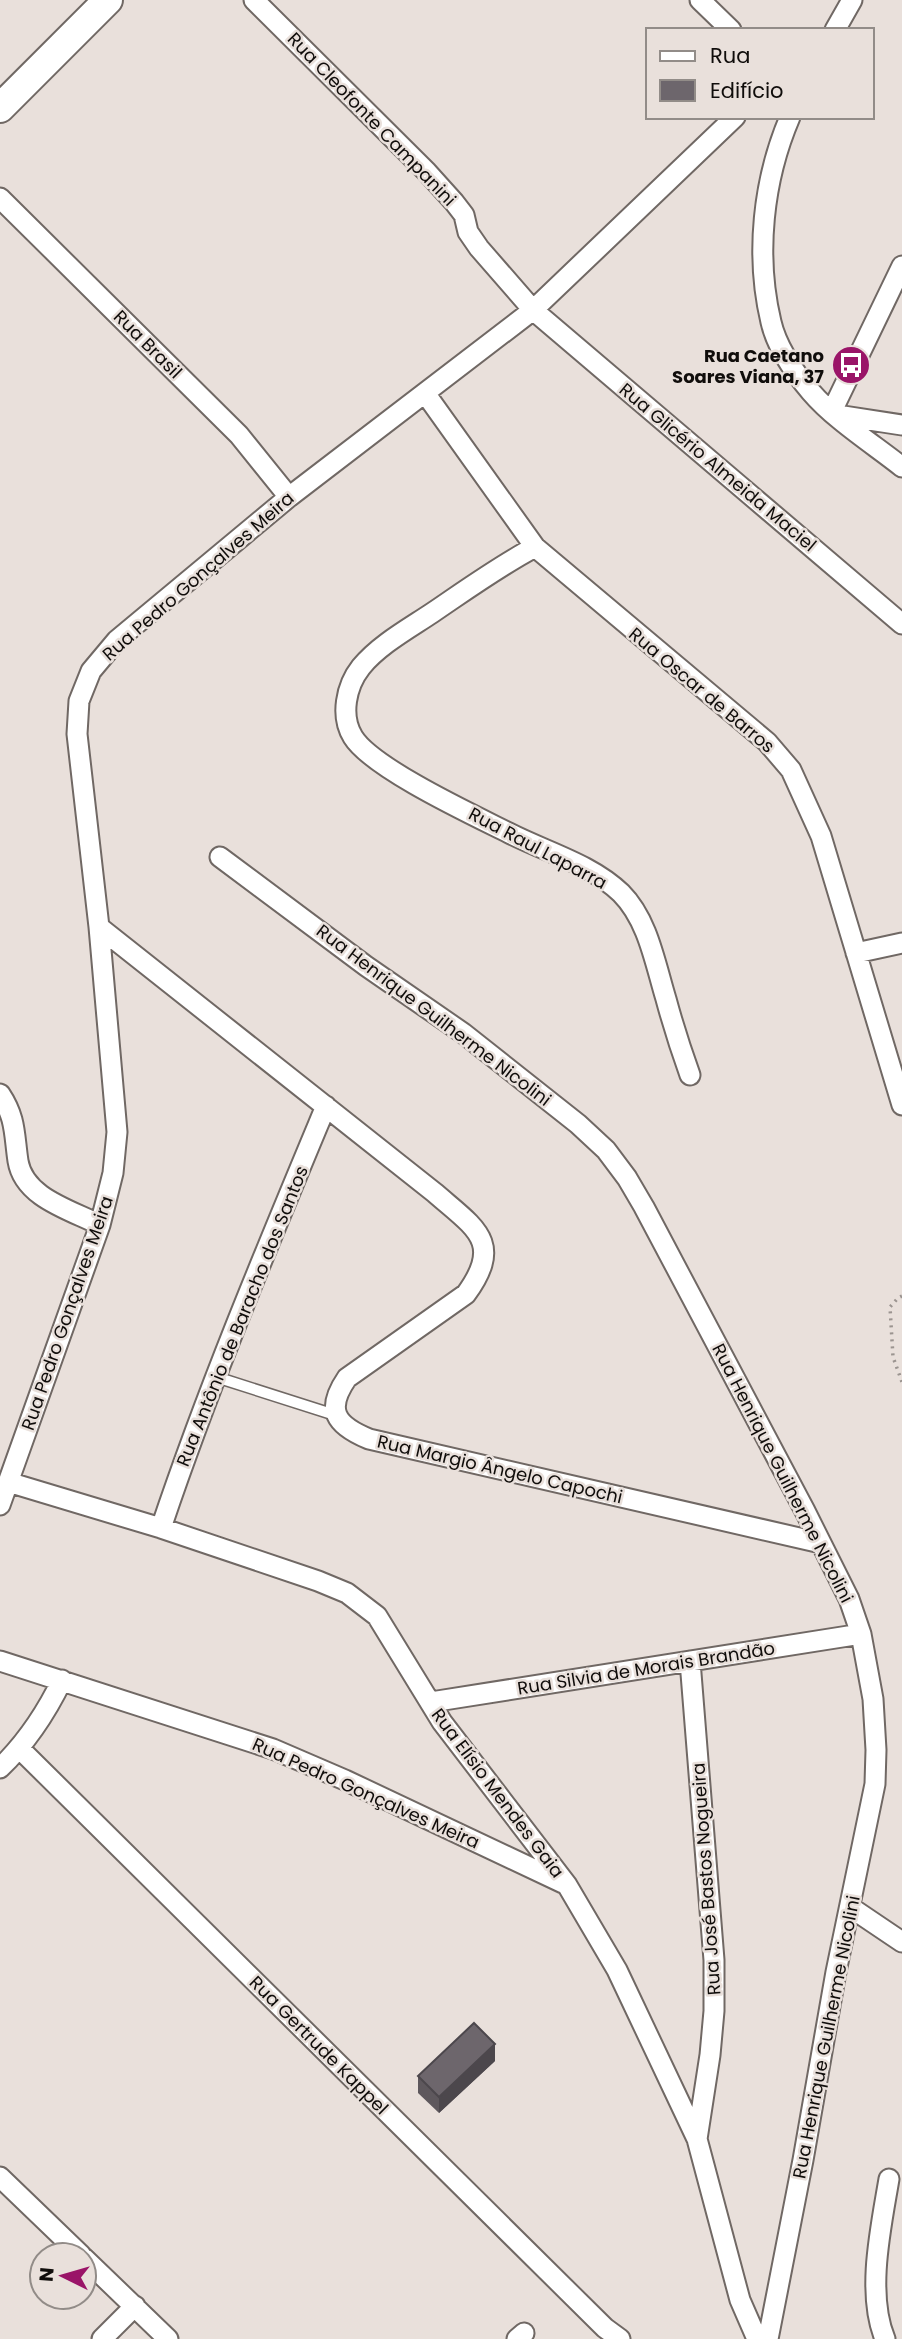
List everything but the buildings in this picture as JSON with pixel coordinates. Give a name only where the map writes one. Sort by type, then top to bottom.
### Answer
[{"type":"main road","points":[[0,108],[108,0]]},
{"type":"street","name":"Rua Cleofonte Campanini","points":[[254,0],[427,172],[464,215],[468,232],[480,248],[533,310]]},
{"type":"street","points":[[700,0],[729,28]]},
{"type":"street","points":[[836,28],[852,0]]},
{"type":"street","name":"Rua Pedro Gonçalves Meira","points":[[0,1504],[100,1225],[113,1173],[117,1132],[99,927],[77,734],[79,701],[91,671],[117,640],[289,497],[533,310],[734,119]]},
{"type":"street","points":[[789,119],[772,170],[765,212],[764,275],[772,324],[785,355],[812,393],[902,467]]},
{"type":"street","name":"Rua Brasil","points":[[0,198],[221,417],[289,497]]},
{"type":"street","points":[[834,413],[902,266]]},
{"type":"street","name":"Rua Glicério Almeida Maciel","points":[[533,310],[902,624]]},
{"type":"street","name":"Rua Oscar de Barros","points":[[425,393],[535,547],[767,742],[791,770],[821,836],[902,1105]]},
{"type":"street","points":[[834,413],[902,425]]},
{"type":"street","name":"Rua Raul Laparra","points":[[535,547],[393,639],[360,667],[349,688],[347,725],[354,739],[369,755],[402,776],[509,833],[597,874],[621,893],[636,913],[649,942],[690,1075]]},
{"type":"street","name":"Rua Henrique Guilherme Nicolini","points":[[220,858],[366,966],[463,1033],[578,1124],[606,1150],[644,1207],[849,1599],[861,1634],[873,1699],[876,1784],[836,1972],[768,2339]]},
{"type":"street","points":[[99,927],[326,1106],[467,1221],[481,1238],[485,1250],[484,1263],[478,1278],[466,1294],[347,1378],[337,1392],[335,1415]]},
{"type":"street","points":[[856,953],[902,943]]},
{"type":"street","points":[[0,1094],[9,1107],[16,1129],[18,1164],[30,1187],[43,1197],[100,1225]]},
{"type":"street","name":"Rua Antônio de Baracho dos Santos","points":[[161,1528],[190,1441],[326,1106]]},
{"type":"street","name":"Rua Margio Ângelo Capochi","points":[[335,1415],[344,1426],[369,1439],[821,1543]]},
{"type":"street","name":"Rua Elísio Mendes Gaia","points":[[8,1482],[161,1528],[318,1581],[347,1593],[377,1616],[431,1702],[485,1780],[567,1885],[617,1970],[697,2139],[740,2300],[757,2339]]},
{"type":"street","name":"Rua Silvia de Morais Brandão","points":[[431,1702],[861,1634]]},
{"type":"street","name":"Rua Pedro Gonçalves Meira","points":[[0,1661],[273,1749],[567,1885]]},
{"type":"street","name":"Rua José Bastos Nogueira","points":[[690,1661],[714,1959],[714,2011],[710,2055],[697,2139]]},
{"type":"street","points":[[0,1768],[20,1749],[48,1709],[62,1680]]},
{"type":"street","name":"Rua Gertrude Kappel","points":[[20,1749],[585,2308],[620,2339]]},
{"type":"street","points":[[850,1908],[902,1942]]},
{"type":"street","points":[[0,2177],[67,2241]]},
{"type":"street","points":[[885,2339],[877,2294],[877,2271],[888,2179]]},
{"type":"street","points":[[98,2270],[168,2339]]},
{"type":"street","points":[[102,2339],[135,2306]]},
{"type":"lane","points":[[216,1377],[335,1415]]},
{"type":"path","points":[[902,1296],[890,1307],[893,1356],[902,1382]]},
{"type":"place","name":"Rua Caetano Soares Viana, 37","points":[[851,365]]}]
